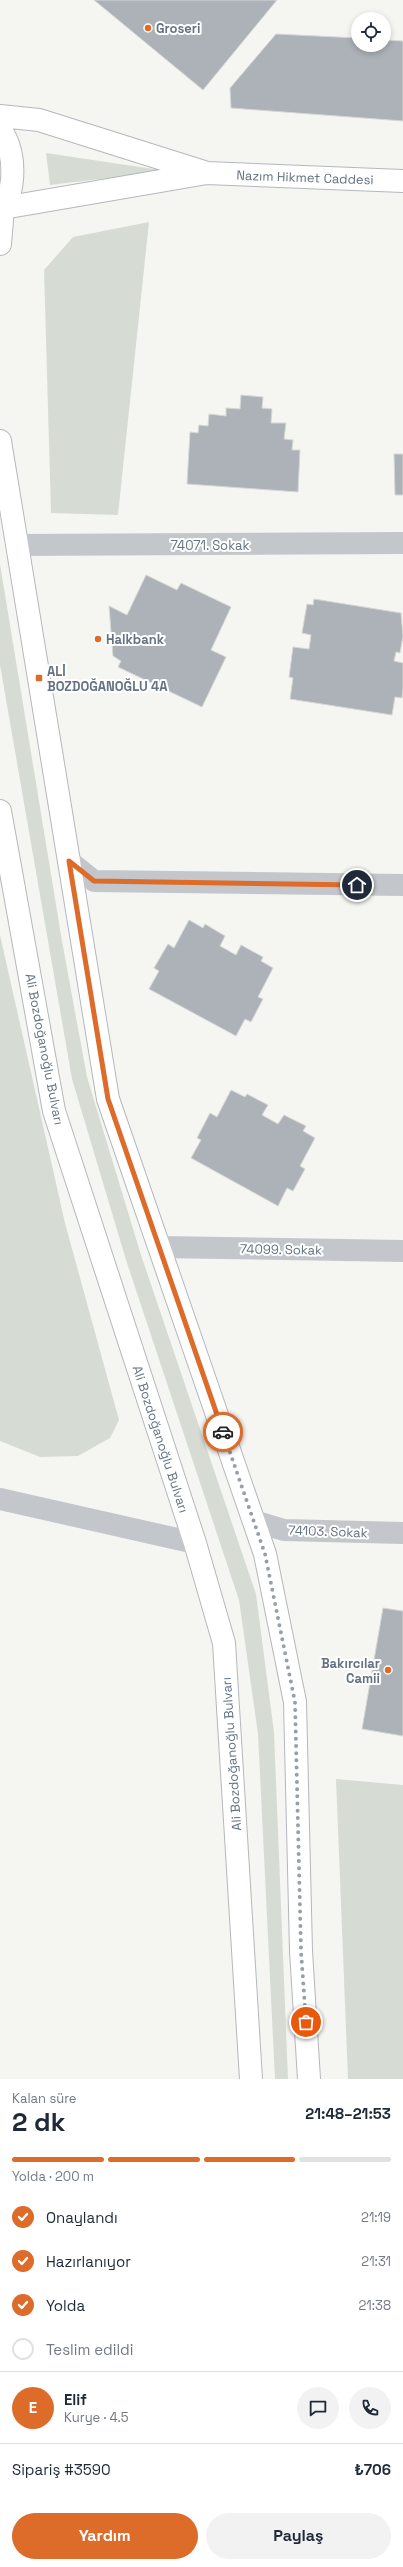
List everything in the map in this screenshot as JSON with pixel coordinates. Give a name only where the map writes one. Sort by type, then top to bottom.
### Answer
[{"type":"main road","points":[[0,116],[39,120],[207,173]]},
{"type":"main road","points":[[0,129],[12,159],[11,184],[2,210],[0,244]]},
{"type":"main road","points":[[2,210],[207,173]]},
{"type":"main road","name":"Nazım Hikmet Caddesi","points":[[207,173],[403,181]]},
{"type":"main road","points":[[0,441],[108,1099],[265,1554],[295,1702],[301,1951],[309,2079]]},
{"type":"main road","name":"Ali Bozdoğanoğlu Bulvarı","points":[[0,811],[54,1111],[195,1543],[224,1643],[252,2079]]},
{"type":"street","name":"74071. Sokak","points":[[18,546],[403,543]]},
{"type":"street","points":[[69,861],[94,881],[403,885]]},
{"type":"street","name":"74099. Sokak","points":[[159,1247],[403,1251]]},
{"type":"street","points":[[0,1499],[195,1543]]},
{"type":"street","name":"74103. Sokak","points":[[254,1521],[284,1530],[403,1533]]},
{"type":"shaded area","points":[[46,153],[167,171],[50,185]]},
{"type":"shaded area","points":[[149,222],[118,515],[51,513],[44,270],[73,237]]},
{"type":"shaded area","points":[[0,564],[62,941],[87,1077],[141,1255],[256,1594],[274,1732],[288,2079],[275,2079],[258,1734],[239,1600],[126,1260],[72,1079],[0,665]]},
{"type":"shaded area","points":[[0,935],[65,1223],[119,1420],[110,1438],[78,1456],[40,1457],[0,1441]]},
{"type":"shaded area","points":[[336,1779],[403,1785],[403,2079],[348,2079]]},
{"type":"building","points":[[94,0],[277,0],[203,90]]},
{"type":"building","points":[[276,34],[351,38],[351,52],[391,52],[391,40],[403,41],[403,121],[231,108],[230,88]]},
{"type":"building","points":[[241,395],[263,397],[262,408],[272,409],[271,423],[286,423],[284,439],[293,440],[292,450],[300,450],[298,492],[187,484],[190,432],[198,433],[199,425],[208,426],[209,414],[226,416],[226,408],[240,409]]},
{"type":"building","points":[[394,454],[403,454],[403,495],[395,495]]},
{"type":"building","points":[[146,575],[177,590],[181,583],[231,607],[211,650],[226,657],[202,707],[118,667],[121,661],[113,656],[109,606],[127,615]]},
{"type":"building","points":[[314,599],[401,613],[403,636],[400,653],[396,652],[394,661],[403,663],[403,689],[402,698],[395,697],[392,715],[290,699],[293,678],[289,677],[293,647],[309,649],[311,635],[302,633],[307,604],[313,605]]},
{"type":"building","points":[[189,920],[203,928],[205,924],[225,936],[220,946],[236,955],[241,945],[263,957],[261,961],[273,968],[258,997],[263,999],[251,1022],[245,1019],[236,1036],[149,989],[159,971],[154,968],[168,944],[174,948]]},
{"type":"building","points":[[231,1090],[245,1097],[247,1094],[268,1105],[262,1115],[278,1124],[284,1115],[306,1126],[303,1131],[315,1138],[300,1166],[305,1169],[293,1191],[287,1188],[278,1206],[191,1158],[201,1140],[197,1138],[210,1113],[217,1117]]},
{"type":"building","name":"Bakırcılar Camii","points":[[383,1608],[403,1611],[403,1736],[362,1729]]},
{"type":"way so far","points":[[223,1432],[265,1554],[295,1702],[301,1951],[306,2022]]},
{"type":"place","name":"Groseri","points":[[148,28]]},
{"type":"place","name":"Halkbank","points":[[98,639]]},
{"type":"place","name":"ALİ BOZDOĞANOĞLU 4A","points":[[39,678]]},
{"type":"place","name":"Bakırcılar Camii","points":[[388,1670]]},
{"type":"route","points":[[223,1432],[108,1099],[69,861],[94,881],[357,885]]}]
